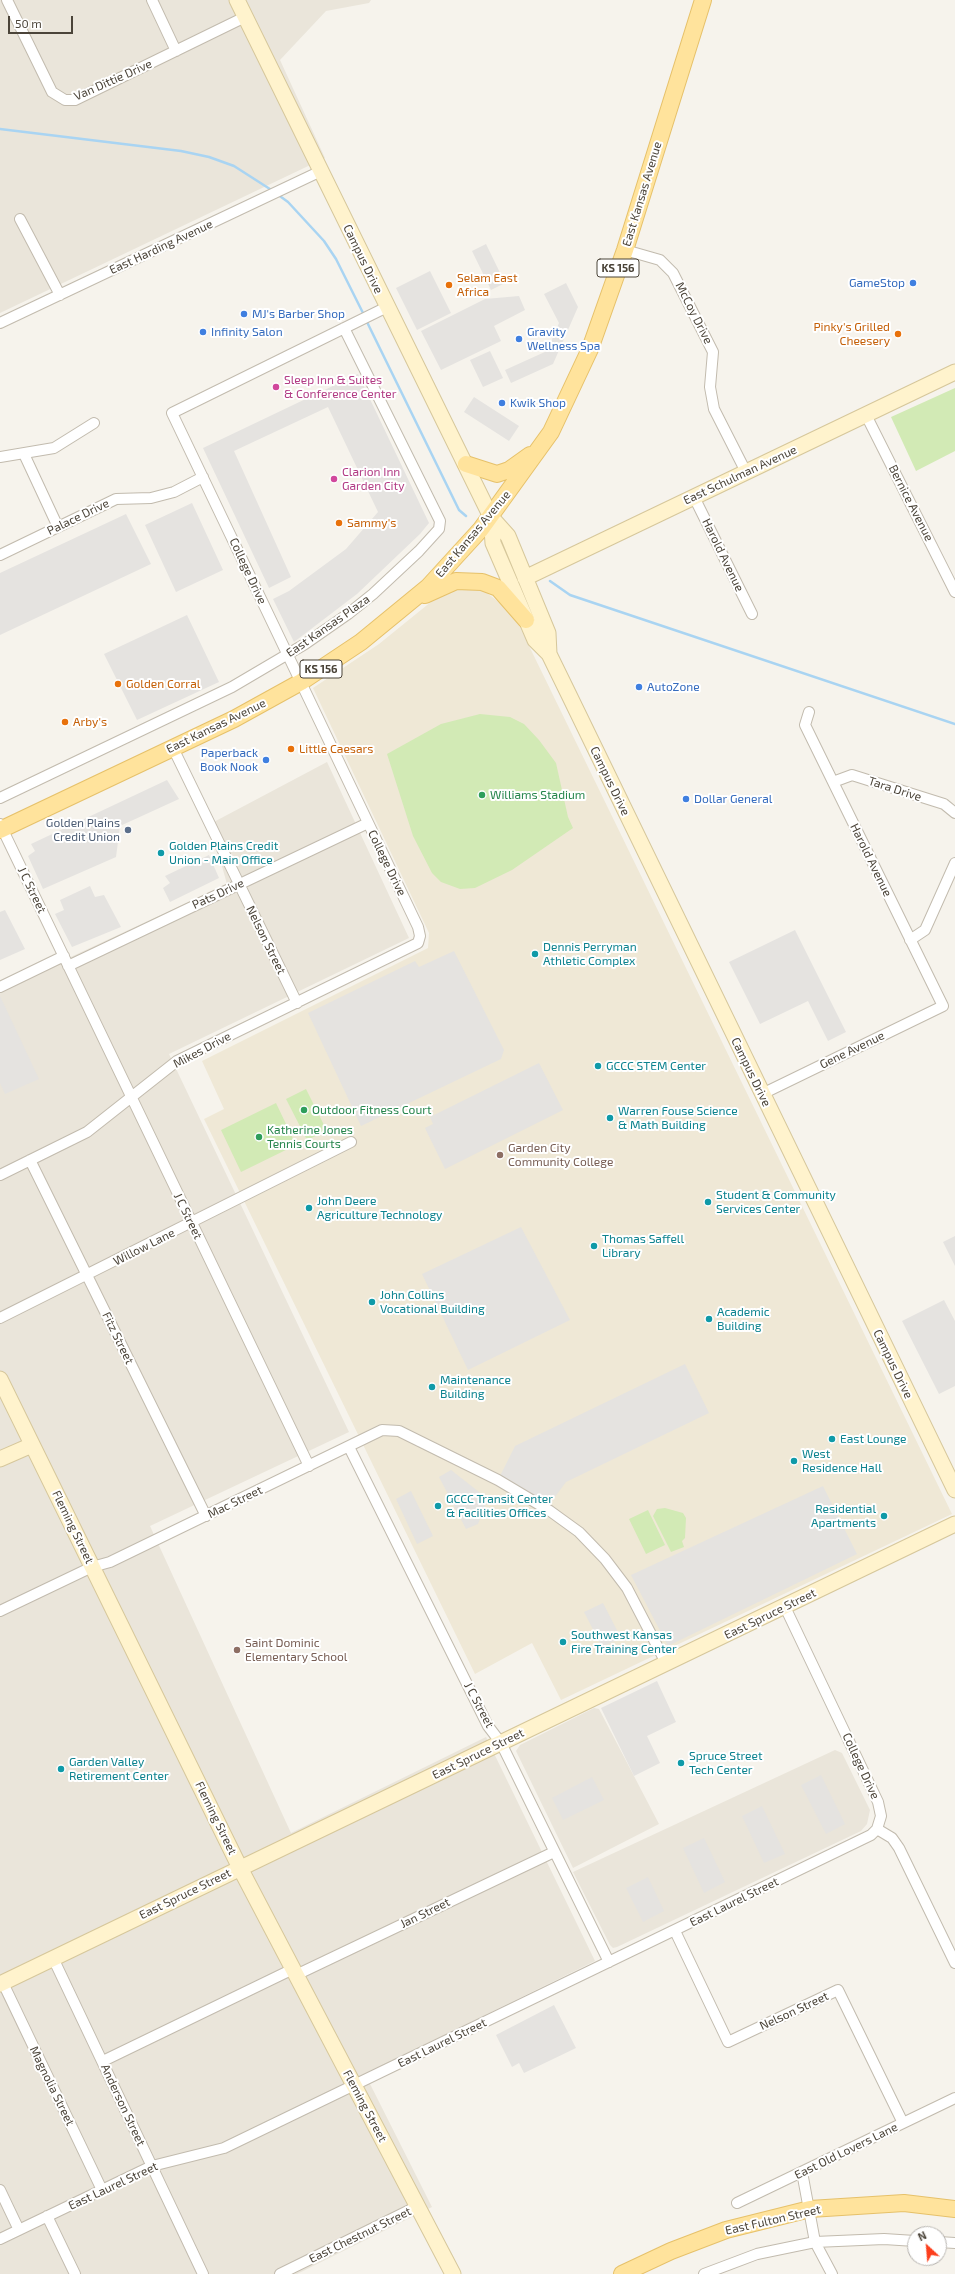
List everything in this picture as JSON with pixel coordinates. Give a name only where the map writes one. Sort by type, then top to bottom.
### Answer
[{"type":"main road","name":"East Kansas Avenue","points":[[1,827],[173,748],[240,715],[301,682],[361,642],[411,602],[428,587],[490,517],[551,432],[590,348],[624,250],[703,0]]},
{"type":"main road","points":[[466,464],[497,474],[510,470],[539,449]]},
{"type":"main road","points":[[411,602],[456,581],[482,582],[498,588],[526,620]]},
{"type":"main road","name":"East Fulton Street","points":[[622,2274],[671,2251],[726,2230],[810,2210],[904,2203],[955,2209]]},
{"type":"street","name":"Van Dittie Drive","points":[[7,0],[52,92],[65,100],[75,100],[245,17]]},
{"type":"street","points":[[152,0],[176,51]]},
{"type":"street","name":"Campus Drive","points":[[237,0],[321,171],[382,310],[466,464],[490,517],[493,543],[535,640],[549,654],[955,1490]]},
{"type":"street","name":"East Harding Avenue","points":[[0,323],[321,171]]},
{"type":"street","points":[[20,218],[60,295]]},
{"type":"street","name":"McCoy Drive","points":[[624,250],[660,260],[673,273],[713,352],[710,387],[714,409],[746,472]]},
{"type":"street","name":"College Drive","points":[[382,310],[172,412],[418,927],[420,936],[416,946]]},
{"type":"street","name":"East Kansas Plaza","points":[[0,798],[232,688],[288,655],[348,614],[373,594],[419,551],[439,529],[440,521],[344,328]]},
{"type":"street","name":"East Schulman Avenue","points":[[525,578],[955,372]]},
{"type":"street","name":"Bernice Avenue","points":[[866,415],[955,592]]},
{"type":"street","points":[[0,457],[54,448],[94,423]]},
{"type":"street","points":[[24,454],[58,527]]},
{"type":"street","name":"Palace Drive","points":[[0,555],[116,498],[151,498],[174,492],[204,477]]},
{"type":"street","name":"Harold Avenue","points":[[694,497],[752,614]]},
{"type":"street","name":"Campus Drive","points":[[490,517],[508,536],[548,633],[549,654]]},
{"type":"street","name":"Harold Avenue","points":[[809,712],[805,725],[943,1006]]},
{"type":"street","name":"Nelson Street","points":[[173,748],[297,1003]]},
{"type":"street","name":"Tara Drive","points":[[833,782],[852,775],[944,804],[955,814]]},
{"type":"street","name":"Pats Drive","points":[[0,987],[66,961],[239,884],[368,823]]},
{"type":"street","name":"J C Street","points":[[1,827],[309,1466]]},
{"type":"street","points":[[910,940],[925,930],[955,863]]},
{"type":"street","name":"Mikes Drive","points":[[0,1174],[87,1132],[177,1061],[416,946]]},
{"type":"street","name":"Gene Avenue","points":[[762,1094],[943,1006]]},
{"type":"street","name":"Willow Lane","points":[[0,1318],[87,1276],[351,1142]]},
{"type":"street","name":"Fitz Street","points":[[30,1160],[206,1516]]},
{"type":"street","name":"Fleming Street","points":[[0,1379],[240,1868],[453,2274]]},
{"type":"street","name":"Mac Street","points":[[0,1611],[92,1567],[110,1562],[382,1430],[399,1431],[498,1480],[550,1512],[592,1545],[627,1588],[666,1663]]},
{"type":"street","points":[[0,1459],[32,1445]]},
{"type":"street","name":"J C Street","points":[[349,1447],[488,1726],[501,1743],[608,1962]]},
{"type":"street","name":"East Spruce Street","points":[[1,1983],[955,1524]]},
{"type":"street","name":"College Drive","points":[[785,1606],[878,1802],[881,1816],[877,1829]]},
{"type":"street","points":[[877,1829],[892,1838],[899,1848],[955,1963]]},
{"type":"street","name":"East Laurel Street","points":[[0,2239],[152,2166],[224,2148],[863,1840],[877,1829]]},
{"type":"street","name":"Jan Street","points":[[103,2061],[554,1852]]},
{"type":"street","name":"Nelson Street","points":[[675,1931],[728,2042],[838,1990],[903,2123]]},
{"type":"street","name":"Anderson Street","points":[[53,1958],[203,2274]]},
{"type":"street","name":"Magnolia Street","points":[[1,1983],[102,2190]]},
{"type":"street","name":"East Old Lovers Lane","points":[[736,2203],[955,2098]]},
{"type":"street","points":[[802,2172],[816,2242],[832,2274]]},
{"type":"street","points":[[0,2190],[19,2230]]},
{"type":"street","name":"East Chestnut Street","points":[[280,2274],[418,2206]]},
{"type":"street","points":[[47,2216],[75,2274]]},
{"type":"street","points":[[704,2274],[757,2254],[816,2242],[884,2238],[907,2239]]},
{"type":"shaded area","points":[[0,0],[371,0],[369,3],[326,11],[280,60],[325,158],[0,313]]},
{"type":"shaded area","points":[[486,244],[505,283],[491,290],[472,251]]},
{"type":"shaded area","points":[[430,271],[451,313],[417,330],[396,288]]},
{"type":"shaded area","points":[[566,283],[578,307],[553,364],[511,383],[505,370],[547,351],[559,323],[544,294]]},
{"type":"shaded area","points":[[519,296],[525,310],[494,326],[501,341],[441,370],[421,331],[485,299]]},
{"type":"shaded area","points":[[490,351],[503,378],[483,387],[470,360]]},
{"type":"shaded area","points":[[358,374],[429,523],[420,534],[357,594],[294,642],[273,599],[289,591],[346,549],[378,512],[328,407],[234,451],[291,577],[269,588],[203,448]]},
{"type":"shaded area","points":[[474,397],[519,426],[509,441],[464,412]]},
{"type":"shaded area","points":[[192,503],[223,570],[176,592],[145,525]]},
{"type":"shaded area","points":[[126,514],[151,564],[0,635],[0,573]]},
{"type":"shaded area","name":"Garden City Community College","points":[[452,589],[483,590],[513,613],[952,1514],[561,1700],[532,1643],[475,1674],[204,1119],[224,1109],[202,1061],[428,948],[429,933],[313,688],[379,644],[437,597]]},
{"type":"shaded area","points":[[187,615],[219,682],[137,720],[104,654]]},
{"type":"shaded area","points":[[327,762],[409,938],[169,1054],[349,1432],[150,1526],[291,1833],[486,1737],[595,1961],[365,2074],[432,2207],[297,2274],[0,2274],[0,990],[227,884],[210,824]]},
{"type":"shaded area","points":[[167,780],[179,799],[120,826],[116,857],[43,889],[28,856],[35,851],[31,844]]},
{"type":"shaded area","points":[[209,855],[219,878],[170,902],[163,888],[170,883],[165,876]]},
{"type":"shaded area","points":[[90,886],[95,897],[104,895],[121,927],[72,947],[55,914],[64,910],[60,900]]},
{"type":"shaded area","points":[[5,910],[25,949],[0,960],[0,912]]},
{"type":"shaded area","points":[[795,930],[846,1032],[828,1041],[808,1001],[760,1024],[729,962]]},
{"type":"shaded area","points":[[454,951],[504,1050],[501,1059],[361,1126],[308,1013],[415,961],[419,967]]},
{"type":"shaded area","points":[[0,996],[39,1079],[5,1094],[0,1083]]},
{"type":"shaded area","points":[[539,1063],[563,1110],[445,1169],[425,1128],[433,1124],[430,1117]]},
{"type":"shaded area","points":[[521,1227],[570,1320],[468,1370],[422,1274]]},
{"type":"shaded area","points":[[955,1236],[955,1266],[943,1242]]},
{"type":"shaded area","points":[[944,1300],[955,1321],[955,1386],[939,1394],[902,1321]]},
{"type":"shaded area","points":[[685,1364],[709,1413],[566,1482],[546,1509],[498,1480],[515,1446]]},
{"type":"shaded area","points":[[451,1470],[488,1499],[478,1524],[466,1529],[439,1477]]},
{"type":"shaded area","points":[[823,1486],[857,1554],[668,1646],[631,1575]]},
{"type":"shaded area","points":[[411,1491],[433,1536],[417,1544],[396,1499]]},
{"type":"shaded area","points":[[603,1603],[621,1638],[602,1647],[584,1612]]},
{"type":"shaded area","points":[[657,1681],[676,1722],[647,1736],[660,1763],[634,1776],[601,1708]]},
{"type":"shaded area","points":[[594,1708],[599,1709],[659,1824],[573,1868],[516,1751],[520,1745]]},
{"type":"shaded area","points":[[835,1750],[842,1753],[870,1810],[867,1824],[861,1831],[617,1947],[613,1948],[610,1945],[573,1872]]},
{"type":"shaded area","points":[[821,1775],[845,1824],[826,1834],[801,1785]]},
{"type":"shaded area","points":[[592,1777],[604,1800],[563,1820],[552,1798]]},
{"type":"shaded area","points":[[762,1806],[785,1854],[764,1863],[742,1816]]},
{"type":"shaded area","points":[[704,1838],[725,1882],[704,1893],[683,1848]]},
{"type":"shaded area","points":[[648,1877],[664,1911],[643,1922],[626,1888]]},
{"type":"shaded area","points":[[554,2005],[576,2048],[524,2073],[519,2063],[512,2067],[496,2035]]},
{"type":"green space","points":[[955,388],[955,451],[916,471],[891,417]]},
{"type":"green space","name":"Williams Stadium","points":[[480,714],[510,717],[524,724],[539,740],[556,763],[568,817],[573,828],[512,870],[475,888],[460,889],[441,882],[432,873],[413,836],[387,754],[441,724]]},
{"type":"green space","name":"Outdoor Fitness Court","points":[[306,1089],[327,1131],[307,1140],[286,1099]]},
{"type":"green space","name":"Katherine Jones Tennis Courts","points":[[276,1103],[296,1145],[241,1172],[221,1130]]},
{"type":"green space","points":[[665,1508],[683,1513],[686,1518],[685,1538],[682,1541],[684,1547],[671,1552],[653,1516],[657,1509]]},
{"type":"green space","points":[[648,1510],[665,1545],[646,1554],[629,1519]]},
{"type":"waterway","points":[[0,129],[181,151],[209,157],[234,166],[273,191]]},
{"type":"waterway","points":[[277,194],[288,202],[324,241],[336,259],[364,315]]},
{"type":"waterway","points":[[366,320],[459,510],[466,516]]},
{"type":"waterway","points":[[550,581],[570,595],[955,724]]},
{"type":"place","name":"GameStop","points":[[913,283]]},
{"type":"place","name":"Selam East Africa","points":[[449,285]]},
{"type":"place","name":"MJ's Barber Shop","points":[[244,314]]},
{"type":"place","name":"Infinity Salon","points":[[203,332]]},
{"type":"place","name":"Pinky's Grilled Cheesery","points":[[898,334]]},
{"type":"place","name":"Gravity Wellness Spa","points":[[519,339]]},
{"type":"place","name":"Sleep Inn & Suites & Conference Center","points":[[276,387]]},
{"type":"place","name":"Kwik Shop","points":[[502,403]]},
{"type":"place","name":"Clarion Inn Garden City","points":[[334,479]]},
{"type":"place","name":"Sammy's","points":[[339,523]]},
{"type":"place","name":"Golden Corral","points":[[118,684]]},
{"type":"place","name":"AutoZone","points":[[639,687]]},
{"type":"place","name":"Arby's","points":[[65,722]]},
{"type":"place","name":"Little Caesars","points":[[291,749]]},
{"type":"place","name":"Paperback Book Nook","points":[[266,760]]},
{"type":"place","name":"Williams Stadium","points":[[482,795]]},
{"type":"place","name":"Dollar General","points":[[686,799]]},
{"type":"place","name":"Golden Plains Credit Union","points":[[128,830]]},
{"type":"place","name":"Golden Plains Credit Union - Main Office","points":[[161,853]]},
{"type":"place","name":"Dennis Perryman Athletic Complex","points":[[535,954]]},
{"type":"place","name":"GCCC STEM Center","points":[[598,1066]]},
{"type":"place","name":"Outdoor Fitness Court","points":[[304,1110]]},
{"type":"place","name":"Warren Fouse Science & Math Building","points":[[610,1118]]},
{"type":"place","name":"Katherine Jones Tennis Courts","points":[[259,1137]]},
{"type":"place","name":"Garden City Community College","points":[[500,1155]]},
{"type":"place","name":"Student & Community Services Center","points":[[708,1202]]},
{"type":"place","name":"John Deere Agriculture Technology","points":[[309,1208]]},
{"type":"place","name":"Thomas Saffell Library","points":[[594,1246]]},
{"type":"place","name":"John Collins Vocational Building","points":[[372,1302]]},
{"type":"place","name":"Academic Building","points":[[709,1319]]},
{"type":"place","name":"Maintenance Building","points":[[432,1387]]},
{"type":"place","name":"East Lounge","points":[[832,1439]]},
{"type":"place","name":"West Residence Hall","points":[[794,1461]]},
{"type":"place","name":"GCCC Transit Center & Facilities Offices","points":[[438,1506]]},
{"type":"place","name":"Residential Apartments","points":[[884,1516]]},
{"type":"place","name":"Southwest Kansas Fire Training Center","points":[[563,1642]]},
{"type":"place","name":"Saint Dominic Elementary School","points":[[237,1650]]},
{"type":"place","name":"Spruce Street Tech Center","points":[[681,1763]]},
{"type":"place","name":"Garden Valley Retirement Center","points":[[61,1769]]}]
